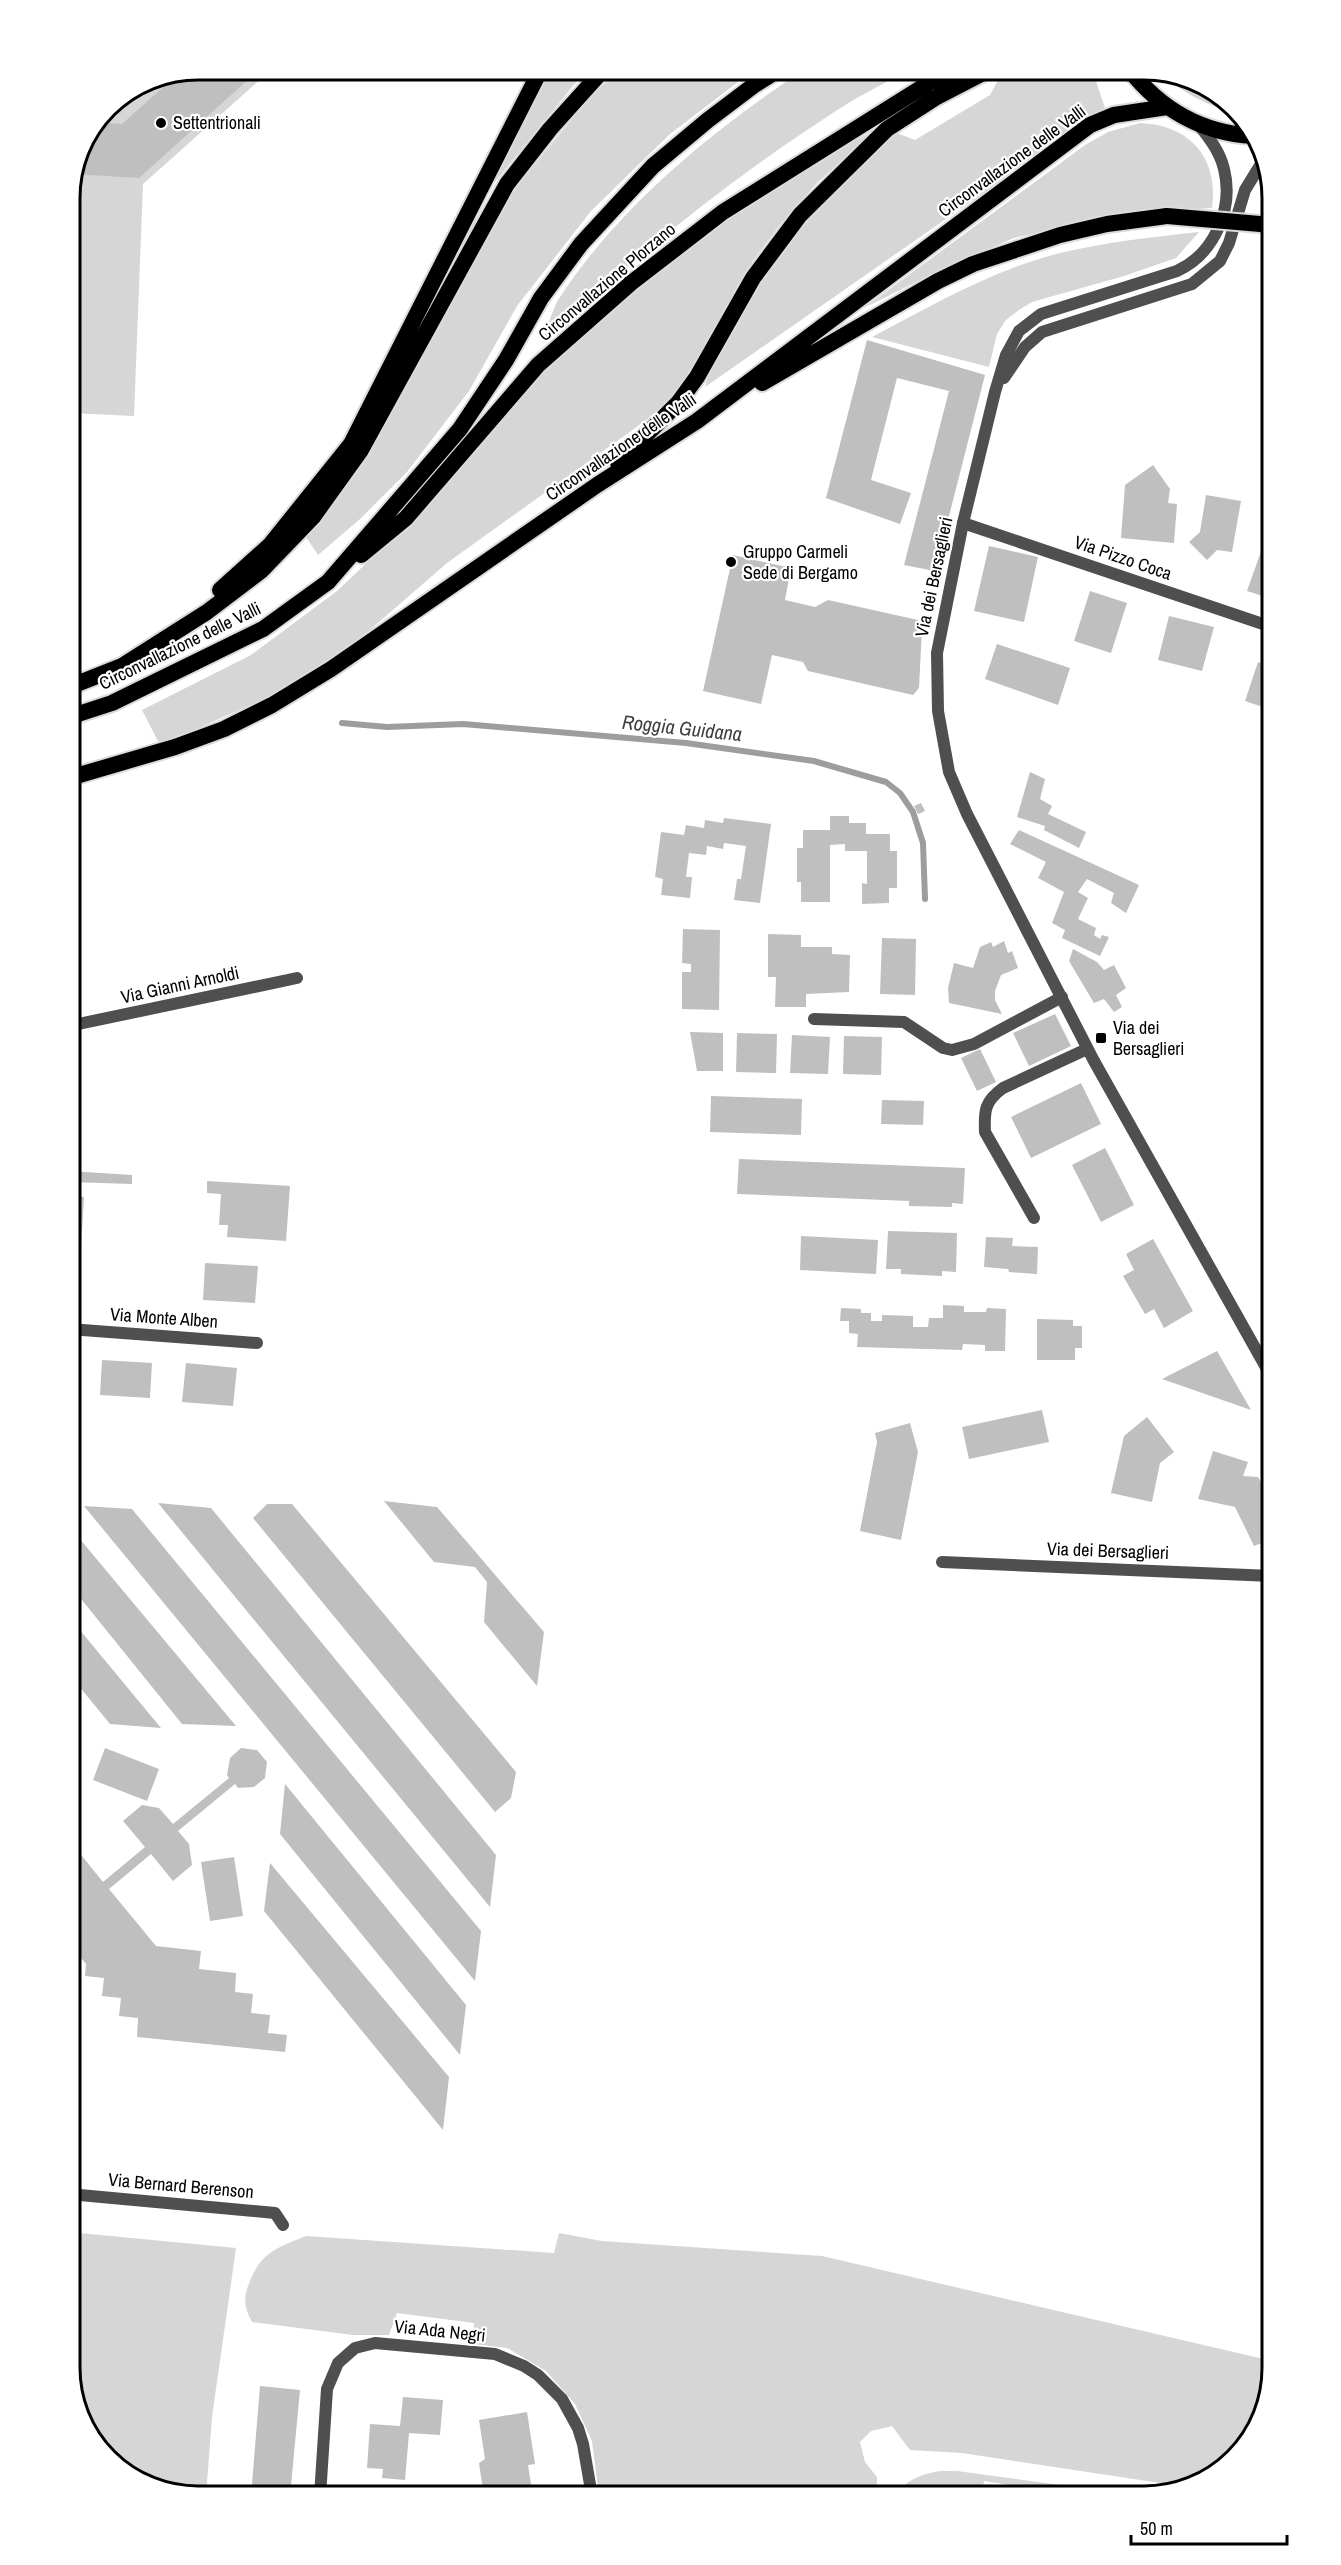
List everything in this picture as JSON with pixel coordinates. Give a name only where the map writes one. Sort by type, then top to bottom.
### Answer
[{"type":"highway","points":[[80,673],[119,656],[205,603],[270,545],[351,444],[535,80]]},
{"type":"highway","points":[[80,683],[122,666],[207,612],[261,571],[313,517],[361,450],[507,184],[550,129],[594,80]]},
{"type":"highway","name":"Circonvallazione delle Valli","points":[[80,713],[112,703],[263,629],[328,582],[460,429],[506,360],[541,298],[581,244],[653,166],[717,113],[764,80]]},
{"type":"highway","name":"Circonvallazione Plorzano","points":[[328,582],[406,518],[538,365],[631,283],[723,212],[935,80]]},
{"type":"highway","points":[[597,485],[678,403],[697,377],[753,278],[800,215],[887,129],[935,98],[970,80]]},
{"type":"highway","points":[[1139,80],[1167,107],[1199,125],[1222,132],[1243,135]]},
{"type":"highway","name":"Circonvallazione delle Valli","points":[[80,775],[175,747],[224,729],[272,705],[331,669],[597,485],[697,421],[1090,125],[1114,115],[1167,107]]},
{"type":"highway","points":[[697,421],[938,281],[974,264],[1060,235],[1107,224],[1167,216],[1262,224]]},
{"type":"street","name":"Via dei Bersaglieri","points":[[1199,125],[1220,155],[1226,185],[1224,214],[1216,233],[1203,253],[1177,272],[1041,314],[1019,331],[1014,340],[995,392],[946,600],[938,653],[938,711],[949,772],[967,813],[1087,1048],[1262,1360]]},
{"type":"street","name":"Via dei Bersaglieri","points":[[995,392],[1024,346],[1042,332],[1192,284],[1206,275],[1220,261],[1229,243],[1245,190],[1258,169]]},
{"type":"street","name":"Via Pizzo Coca","points":[[963,523],[1262,624]]},
{"type":"street","name":"Via Gianni Arnoldi","points":[[80,1024],[297,978]]},
{"type":"street","points":[[813,1019],[904,1022],[943,1048],[952,1050],[974,1044],[1062,997]]},
{"type":"street","points":[[1034,1218],[986,1132],[984,1116],[987,1105],[991,1097],[1003,1088],[1087,1048]]},
{"type":"street","name":"Via Monte Alben","points":[[80,1330],[257,1343]]},
{"type":"street","name":"Via dei Bersaglieri","points":[[942,1562],[1262,1576]]},
{"type":"street","name":"Via Bernard Berenson","points":[[80,2195],[275,2213],[283,2225]]},
{"type":"street","name":"Via Ada Negri","points":[[321,2485],[327,2389],[338,2363],[355,2348],[375,2343],[495,2354],[524,2366],[538,2375],[562,2399],[578,2428],[584,2444],[590,2485]]},
{"type":"shaded area","points":[[190,80],[260,80],[143,184],[134,416],[80,414],[80,190],[88,152],[99,132],[114,114],[132,99],[152,88]]},
{"type":"shaded area","points":[[544,80],[578,80],[494,183]]},
{"type":"shaded area","points":[[609,80],[741,80],[670,134],[591,211],[517,306],[469,391],[407,472],[360,519],[318,555],[306,537],[360,463],[409,382],[508,197],[591,96]]},
{"type":"shaded area","points":[[789,80],[890,80],[839,109],[723,190],[648,249],[542,343],[558,300],[609,233],[670,172]]},
{"type":"shaded area","points":[[998,80],[1096,80],[1105,108],[705,387],[711,364],[758,280],[803,217],[894,132],[915,140],[990,95]]},
{"type":"shaded area","points":[[1174,84],[1196,92],[1220,108],[1195,98]]},
{"type":"shaded area","points":[[1140,123],[1173,130],[1187,138],[1197,148],[1211,174],[1212,208],[1136,213],[1014,238],[942,269],[864,308],[1085,145],[1108,132]]},
{"type":"shaded area","points":[[875,130],[817,183],[782,222],[752,262],[677,393],[645,421],[447,563],[349,648],[280,692],[160,745],[142,710],[251,655],[337,591],[412,520],[493,425],[563,352],[664,263],[763,191]]},
{"type":"shaded area","points":[[1199,232],[1176,258],[1124,276],[1032,302],[1019,310],[1006,320],[997,334],[989,367],[872,337],[976,283],[1020,265],[1100,245]]},
{"type":"shaded area","points":[[80,2233],[236,2248],[212,2417],[207,2485],[175,2483],[145,2473],[120,2456],[99,2433],[88,2413],[81,2383]]},
{"type":"shaded area","points":[[559,2233],[602,2241],[822,2256],[1262,2359],[1260,2383],[1253,2413],[1242,2433],[1227,2451],[1189,2477],[1166,2483],[962,2453],[910,2450],[892,2426],[871,2431],[860,2442],[865,2462],[877,2477],[877,2486],[598,2485],[592,2441],[575,2404],[546,2371],[507,2348],[473,2344],[474,2323],[397,2313],[389,2335],[353,2335],[252,2322],[246,2309],[248,2286],[263,2259],[277,2249],[306,2236],[554,2253]]},
{"type":"shaded area","points":[[940,2471],[957,2471],[1066,2486],[1015,2486],[984,2481],[983,2486],[904,2486],[921,2476]]},
{"type":"building","name":"Settentrionali","points":[[190,80],[248,80],[139,178],[82,175],[88,152],[99,132],[107,123],[122,124],[167,84]]},
{"type":"building","points":[[867,340],[985,375],[935,571],[904,565],[949,391],[897,378],[871,480],[911,493],[900,524],[826,498]]},
{"type":"building","points":[[1153,465],[1170,489],[1168,503],[1177,504],[1174,543],[1121,538],[1125,485]]},
{"type":"building","points":[[1206,495],[1241,501],[1232,552],[1217,550],[1207,560],[1189,542],[1200,532]]},
{"type":"building","points":[[989,546],[1038,557],[1024,622],[974,611]]},
{"type":"building","points":[[1262,549],[1262,596],[1247,591]]},
{"type":"building","points":[[733,555],[791,568],[785,600],[815,607],[828,600],[918,620],[922,628],[919,688],[913,695],[808,671],[803,662],[772,655],[761,704],[703,691]]},
{"type":"building","points":[[1090,591],[1127,603],[1111,653],[1074,641]]},
{"type":"building","points":[[1169,616],[1214,627],[1202,671],[1158,660]]},
{"type":"building","points":[[997,644],[1070,668],[1058,705],[985,679]]},
{"type":"building","points":[[1258,662],[1262,663],[1262,707],[1245,701]]},
{"type":"building","points":[[1030,772],[1045,779],[1040,799],[1052,806],[1048,814],[1086,832],[1079,848],[1044,830],[1045,826],[1017,817]]},
{"type":"building","points":[[921,803],[925,811],[918,814],[914,806]]},
{"type":"building","points":[[830,816],[849,816],[849,823],[866,823],[866,834],[890,834],[890,851],[897,851],[897,888],[889,888],[889,903],[862,904],[862,883],[867,884],[867,851],[845,851],[845,844],[830,845],[830,902],[801,902],[801,882],[797,882],[797,848],[803,848],[803,830],[830,830]]},
{"type":"building","points":[[724,818],[771,824],[760,903],[734,900],[737,879],[741,879],[746,846],[724,843],[723,849],[707,846],[706,855],[689,853],[686,877],[692,877],[690,898],[661,895],[663,879],[655,877],[661,832],[684,835],[686,825],[704,828],[705,820],[723,823]]},
{"type":"building","points":[[1019,830],[1139,885],[1126,913],[1111,903],[1114,893],[1087,879],[1078,892],[1088,898],[1078,919],[1096,928],[1094,935],[1100,939],[1102,935],[1109,937],[1100,956],[1062,938],[1065,930],[1052,923],[1064,892],[1038,878],[1046,862],[1010,844]]},
{"type":"building","points":[[683,929],[720,930],[719,1010],[682,1009],[682,972],[691,972],[691,964],[682,963]]},
{"type":"building","points":[[768,934],[801,935],[801,947],[832,947],[832,954],[850,955],[849,992],[806,994],[806,1007],[775,1007],[776,977],[768,977]]},
{"type":"building","points":[[882,938],[916,939],[915,995],[880,994]]},
{"type":"building","points":[[1004,941],[1008,953],[1012,951],[1018,968],[1001,975],[995,991],[995,1000],[1002,1014],[949,1003],[948,988],[954,963],[973,968],[980,947],[991,942],[993,947]]},
{"type":"building","points":[[1073,949],[1097,962],[1104,970],[1114,965],[1126,988],[1116,995],[1122,1007],[1114,1012],[1104,999],[1094,1003],[1069,961]]},
{"type":"building","points":[[1055,1014],[1071,1046],[1029,1066],[1013,1033]]},
{"type":"building","points":[[690,1032],[723,1033],[723,1071],[697,1071]]},
{"type":"building","points":[[737,1033],[777,1034],[776,1073],[736,1072]]},
{"type":"building","points":[[792,1035],[830,1037],[828,1074],[790,1073]]},
{"type":"building","points":[[844,1036],[882,1037],[881,1075],[843,1074]]},
{"type":"building","points":[[980,1049],[996,1082],[977,1091],[961,1058]]},
{"type":"building","points":[[1081,1083],[1101,1124],[1031,1158],[1011,1117]]},
{"type":"building","points":[[711,1096],[802,1099],[801,1135],[710,1132]]},
{"type":"building","points":[[882,1100],[924,1101],[923,1125],[881,1124]]},
{"type":"building","points":[[1105,1148],[1134,1205],[1101,1222],[1072,1165]]},
{"type":"building","points":[[739,1159],[965,1168],[963,1204],[952,1203],[952,1207],[909,1206],[909,1201],[737,1194]]},
{"type":"building","points":[[80,1172],[132,1175],[132,1184],[80,1182]]},
{"type":"building","points":[[207,1181],[290,1186],[286,1241],[227,1237],[228,1225],[219,1225],[221,1194],[207,1193]]},
{"type":"building","points":[[80,1197],[84,1197],[80,1263]]},
{"type":"building","points":[[888,1231],[957,1233],[956,1272],[942,1271],[942,1276],[901,1274],[901,1269],[886,1269]]},
{"type":"building","points":[[801,1236],[878,1240],[876,1274],[800,1270]]},
{"type":"building","points":[[986,1237],[1013,1238],[1012,1246],[1038,1247],[1037,1274],[984,1267]]},
{"type":"building","points":[[1153,1239],[1193,1311],[1164,1328],[1154,1309],[1145,1314],[1123,1276],[1134,1270],[1126,1254]]},
{"type":"building","points":[[205,1263],[258,1266],[255,1303],[203,1300]]},
{"type":"building","points":[[943,1305],[964,1306],[964,1312],[986,1312],[987,1308],[1006,1309],[1005,1351],[985,1351],[985,1345],[963,1344],[962,1350],[857,1347],[858,1334],[849,1333],[849,1321],[840,1321],[841,1308],[861,1309],[861,1313],[871,1313],[871,1321],[882,1321],[882,1315],[913,1316],[913,1327],[928,1327],[929,1318],[943,1318]]},
{"type":"building","points":[[1037,1319],[1073,1320],[1073,1326],[1082,1326],[1082,1348],[1075,1348],[1075,1360],[1037,1360]]},
{"type":"building","points":[[1217,1351],[1251,1410],[1162,1379]]},
{"type":"building","points":[[102,1360],[152,1363],[150,1398],[100,1395]]},
{"type":"building","points":[[186,1363],[237,1368],[233,1406],[182,1402]]},
{"type":"building","points":[[1042,1410],[1049,1442],[969,1459],[962,1427]]},
{"type":"building","points":[[1147,1417],[1174,1452],[1160,1463],[1152,1502],[1111,1493],[1124,1436]]},
{"type":"building","points":[[910,1423],[918,1452],[901,1540],[860,1531],[877,1442],[875,1433]]},
{"type":"building","points":[[1213,1451],[1248,1462],[1243,1476],[1258,1477],[1262,1484],[1262,1543],[1254,1546],[1235,1507],[1198,1499]]},
{"type":"building","points":[[384,1501],[437,1507],[544,1632],[537,1686],[484,1622],[487,1582],[475,1567],[434,1562]]},
{"type":"building","points":[[158,1503],[211,1508],[496,1855],[490,1907]]},
{"type":"building","points":[[267,1504],[292,1504],[516,1772],[511,1798],[495,1812],[253,1518]]},
{"type":"building","points":[[84,1506],[132,1509],[481,1931],[475,1981]]},
{"type":"building","points":[[80,1539],[236,1726],[182,1724],[80,1598]]},
{"type":"building","points":[[80,1630],[161,1728],[110,1724],[80,1687]]},
{"type":"building","points":[[105,1748],[159,1769],[147,1801],[93,1780]]},
{"type":"building","points":[[241,1748],[257,1750],[267,1762],[265,1778],[254,1787],[238,1788],[235,1784],[178,1831],[189,1844],[192,1865],[173,1881],[151,1854],[109,1889],[156,1946],[201,1951],[199,1969],[236,1973],[235,1992],[253,1994],[251,2013],[270,2015],[268,2033],[287,2035],[285,2052],[137,2037],[138,2018],[119,2016],[121,1998],[102,1996],[104,1978],[85,1976],[86,1964],[80,1957],[80,1854],[103,1882],[145,1847],[123,1821],[142,1805],[159,1808],[173,1824],[229,1778],[227,1775],[230,1758]]},
{"type":"building","points":[[285,1784],[466,2005],[460,2055],[280,1834]]},
{"type":"building","points":[[234,1857],[243,1916],[210,1921],[201,1862]]},
{"type":"building","points":[[270,1863],[449,2077],[443,2130],[264,1911]]},
{"type":"building","points":[[260,2386],[300,2390],[291,2485],[252,2485]]},
{"type":"building","points":[[403,2397],[443,2400],[440,2435],[409,2433],[405,2480],[382,2478],[383,2469],[367,2468],[370,2424],[400,2426]]},
{"type":"building","points":[[527,2412],[535,2464],[528,2465],[531,2485],[482,2485],[479,2463],[485,2459],[479,2420]]},
{"type":"waterway","name":"Roggia Guidana","points":[[342,723],[387,727],[463,724],[686,743],[814,761],[886,782],[900,793],[913,812],[923,843],[925,899]]},
{"type":"place","name":"Settentrionali","points":[[161,123]]},
{"type":"place","name":"Gruppo Carmeli Sede di Bergamo","points":[[731,562]]},
{"type":"place","name":"Via dei Bersaglieri","points":[[1101,1038]]}]
